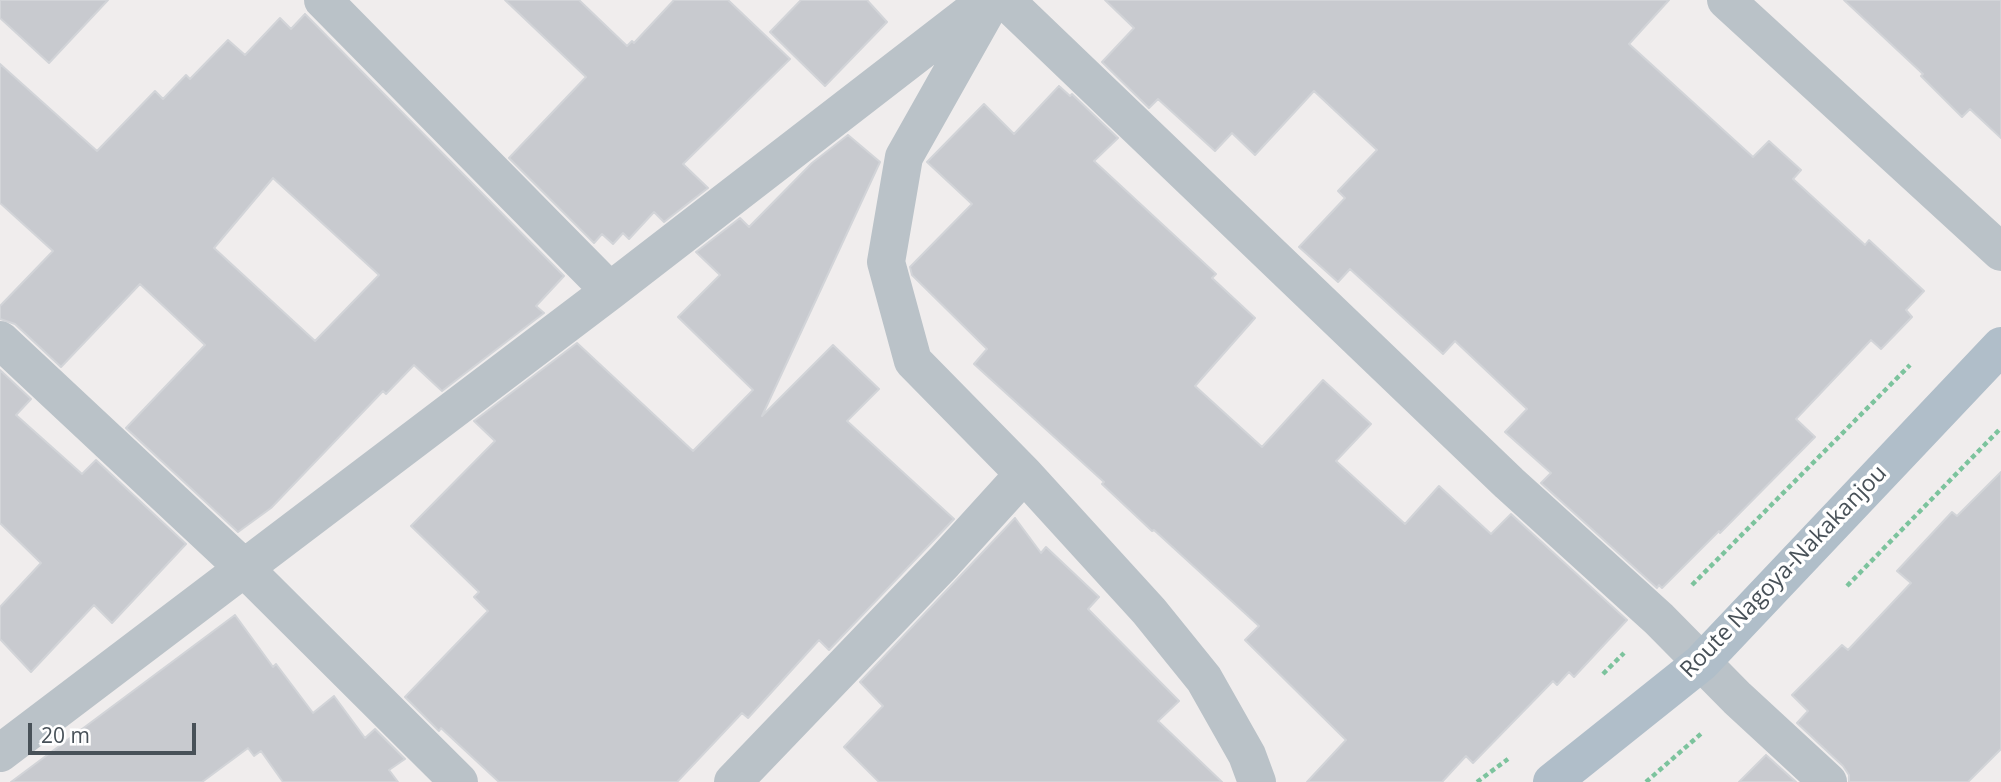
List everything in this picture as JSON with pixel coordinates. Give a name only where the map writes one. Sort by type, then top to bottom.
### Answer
[{"type":"main road","name":"Route Nagoya-Nakakanjou","points":[[1552,782],[1701,663],[2001,346]]},
{"type":"street","points":[[324,0],[610,291]]},
{"type":"street","points":[[0,753],[610,291],[987,0]]},
{"type":"street","points":[[993,0],[904,157],[886,262],[913,361],[1024,474],[1149,611],[1204,680],[1247,755],[1258,782]]},
{"type":"street","points":[[1005,0],[1509,483],[1659,619],[1701,663],[1828,782]]},
{"type":"street","points":[[1726,0],[2001,252]]},
{"type":"street","points":[[0,340],[244,568],[459,782]]},
{"type":"street","points":[[733,782],[944,562],[1024,474]]},
{"type":"path","points":[[1594,682],[1920,356]]},
{"type":"path","points":[[1477,782],[1518,752]]},
{"type":"building","points":[[0,0],[108,0],[49,63],[0,18]]},
{"type":"building","points":[[505,0],[579,0],[627,46],[632,41],[634,43],[674,0],[728,0],[790,59],[683,164],[708,188],[664,222],[654,212],[629,239],[623,233],[613,244],[602,234],[594,243],[509,158],[586,77]]},
{"type":"building","points":[[801,0],[867,0],[887,22],[825,86],[770,32]]},
{"type":"building","points":[[1105,0],[1669,0],[1629,44],[1753,157],[1769,141],[1801,170],[1793,179],[1865,245],[1869,240],[1924,291],[1906,310],[1912,317],[1881,349],[1871,340],[1796,419],[1815,437],[1720,533],[1719,531],[1662,588],[1659,585],[1657,588],[1541,483],[1551,473],[1505,432],[1527,409],[1455,341],[1443,354],[1350,269],[1338,282],[1299,247],[1345,198],[1338,191],[1377,150],[1314,91],[1255,155],[1232,133],[1215,151],[1158,99],[1149,108],[1102,62],[1134,28]]},
{"type":"building","points":[[1844,0],[2001,0],[2001,138],[1970,109],[1962,117],[1921,76],[1923,74]]},
{"type":"building","points":[[305,14],[564,276],[536,306],[544,313],[442,391],[414,365],[386,394],[383,391],[271,508],[238,532],[126,428],[205,345],[140,284],[61,367],[15,324],[0,319],[0,306],[53,251],[0,203],[0,64],[97,151],[155,91],[163,99],[186,75],[190,79],[228,40],[245,55],[280,18],[291,29]],"holes":[[[273,178],[379,275],[315,341],[214,248]]]},
{"type":"building","points":[[1059,86],[1070,96],[1072,94],[1118,138],[1094,161],[1216,274],[1212,278],[1255,318],[1195,386],[1262,447],[1323,380],[1371,424],[1336,461],[1405,524],[1439,486],[1491,534],[1511,514],[1627,620],[1574,677],[1569,672],[1557,685],[1553,681],[1473,763],[1466,756],[1442,782],[1307,782],[1346,740],[1245,640],[1259,626],[1152,531],[1102,484],[1104,482],[974,364],[987,349],[912,275],[910,267],[972,204],[927,162],[984,104],[1014,134]]},
{"type":"building","points":[[848,135],[880,162],[762,416],[833,345],[879,389],[847,421],[954,519],[829,650],[819,640],[748,718],[742,713],[677,782],[499,782],[441,728],[439,731],[405,697],[488,611],[474,597],[479,592],[411,526],[495,441],[474,421],[577,343],[693,451],[753,390],[678,317],[720,275],[696,252],[740,218],[749,227],[812,163]]},
{"type":"building","points":[[0,370],[31,399],[16,415],[82,474],[96,460],[186,544],[112,623],[94,605],[31,672],[0,639],[0,607],[41,563],[0,523]]},
{"type":"building","points":[[2001,472],[2001,749],[1968,782],[1849,782],[1849,775],[1843,766],[1797,723],[1808,711],[1792,695],[1842,645],[1848,650],[1911,583],[1897,571],[1952,512],[1957,516]]},
{"type":"building","points":[[1015,518],[1041,553],[1046,547],[1099,597],[1088,609],[1179,701],[1158,721],[1222,782],[879,782],[844,747],[883,706],[860,682]]},
{"type":"building","points":[[235,615],[273,667],[276,664],[313,713],[334,696],[365,738],[375,729],[405,759],[389,770],[398,782],[283,782],[261,751],[254,756],[248,748],[202,782],[11,782]]},
{"type":"building","points":[[1766,755],[1796,782],[1739,782]]}]
